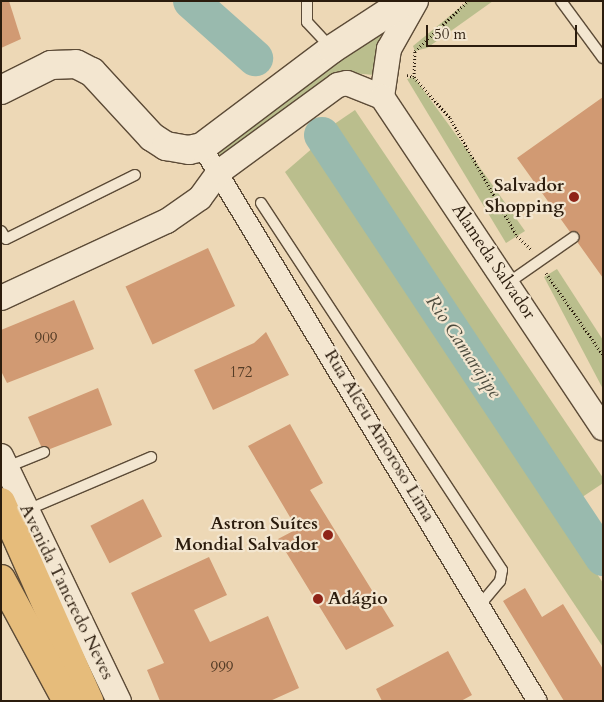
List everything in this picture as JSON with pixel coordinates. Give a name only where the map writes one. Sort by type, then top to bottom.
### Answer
[{"type":"main road","points":[[1,90],[51,65],[76,64],[92,72],[166,146],[178,150],[212,140],[330,51],[406,1]]},
{"type":"main road","points":[[1,502],[89,701]]},
{"type":"main road","points":[[1,579],[67,701]]},
{"type":"street","points":[[1,298],[167,221],[200,198],[219,172],[338,85],[362,87],[382,97],[385,69],[392,43],[416,1]]},
{"type":"street","name":"Alameda Salvador","points":[[382,97],[508,283],[603,428]]},
{"type":"street","name":"Rua Alceu Amoroso Lima","points":[[212,140],[219,172],[538,701]]},
{"type":"street","name":"Avenida Tancredo Neves","points":[[4,461],[119,701]]},
{"type":"lane","points":[[306,1],[307,22],[330,51]]},
{"type":"lane","points":[[561,1],[603,58]]},
{"type":"lane","points":[[1,232],[6,239],[135,174]]},
{"type":"lane","points":[[261,203],[502,570],[500,581],[480,605]]},
{"type":"lane","points":[[508,283],[574,237]]},
{"type":"lane","points":[[4,461],[44,452]]},
{"type":"lane","points":[[27,510],[152,457]]},
{"type":"path","points":[[414,77],[415,51],[468,1]]},
{"type":"path","points":[[385,69],[414,77],[462,137],[517,236],[542,259],[544,269],[603,355]]},
{"type":"green space","points":[[468,1],[493,1],[427,48],[415,51],[413,46]]},
{"type":"green space","points":[[382,28],[374,75],[341,72],[221,161],[212,150]]},
{"type":"green space","points":[[414,77],[525,231],[506,243],[407,79]]},
{"type":"green space","points":[[355,110],[603,478],[603,483],[582,497],[332,126]]},
{"type":"green space","points":[[315,146],[603,583],[603,647],[285,172]]},
{"type":"green space","points":[[557,269],[603,340],[603,389],[544,277]]},
{"type":"building","points":[[1,1],[9,1],[21,39],[1,48]]},
{"type":"building","name":"Salvador Shopping","points":[[603,97],[603,278],[578,243],[579,233],[570,232],[517,158]]},
{"type":"building","points":[[208,248],[235,306],[153,344],[126,286]]},
{"type":"building","points":[[74,300],[94,349],[7,383],[1,371],[1,330]]},
{"type":"building","points":[[266,332],[289,375],[213,410],[194,370],[254,343]]},
{"type":"building","points":[[98,388],[112,425],[50,449],[41,446],[28,417]]},
{"type":"building","points":[[290,424],[323,483],[310,490],[394,626],[346,650],[278,539],[297,529],[248,446]]},
{"type":"building","points":[[143,499],[162,536],[109,563],[90,526]]},
{"type":"building","points":[[209,557],[227,595],[194,610],[210,642],[268,616],[299,688],[270,701],[160,701],[147,670],[164,663],[131,593]]},
{"type":"building","points":[[525,588],[542,617],[563,604],[603,669],[603,701],[564,701],[503,601]]},
{"type":"building","points":[[448,651],[472,695],[461,701],[382,701],[376,689]]},
{"type":"waterway","name":"Rio Camarajipe","points":[[191,1],[255,58]]},
{"type":"waterway","name":"Rio Camarajipe","points":[[322,135],[603,558]]},
{"type":"place","name":"Salvador Shopping","points":[[574,197]]},
{"type":"place","name":"Astron Suítes Mondial Salvador","points":[[328,535]]},
{"type":"place","name":"Adágio","points":[[318,599]]}]
